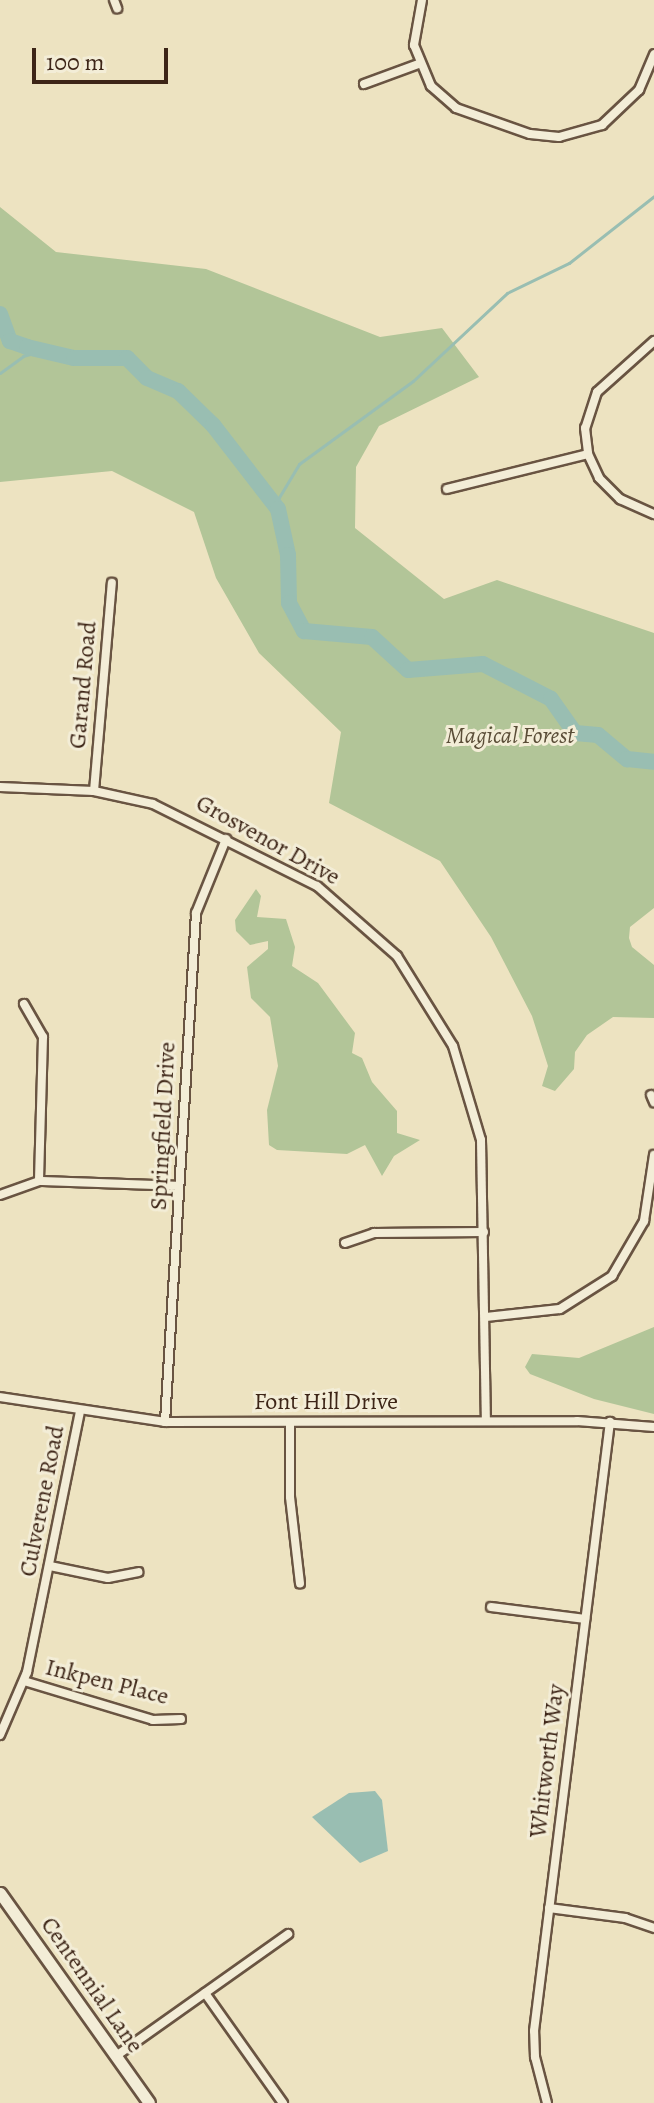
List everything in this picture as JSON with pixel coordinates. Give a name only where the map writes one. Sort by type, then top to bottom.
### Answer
[{"type":"street","points":[[422,0],[413,30],[418,64],[431,86],[456,108],[513,130],[559,137],[587,131],[617,115],[639,90],[654,54]]},
{"type":"street","points":[[364,84],[418,64]]},
{"type":"street","points":[[654,341],[597,392],[585,428],[588,454],[609,490],[654,514]]},
{"type":"street","points":[[447,489],[588,454]]},
{"type":"street","name":"Garand Road","points":[[94,791],[112,583]]},
{"type":"street","name":"Grosvenor Drive","points":[[0,787],[94,791],[153,804],[226,839],[347,907],[420,987],[453,1046],[474,1108],[483,1167],[486,1421]]},
{"type":"street","name":"Springfield Drive","points":[[165,1422],[196,913],[226,839]]},
{"type":"street","points":[[24,1004],[43,1037],[39,1181]]},
{"type":"street","points":[[486,1317],[560,1309],[612,1276],[644,1221],[654,1155]]},
{"type":"street","points":[[0,1195],[39,1181],[179,1186]]},
{"type":"street","points":[[345,1243],[374,1233],[484,1232]]},
{"type":"street","name":"Font Hill Drive","points":[[0,1397],[165,1422],[610,1422],[654,1427]]},
{"type":"street","name":"Culverene Road","points":[[0,1735],[24,1681],[80,1411]]},
{"type":"street","name":"Whitworth Way","points":[[547,2103],[535,2057],[534,2031],[610,1422]]},
{"type":"street","points":[[290,1423],[290,1497],[300,1583]]},
{"type":"street","points":[[50,1566],[108,1578],[138,1572]]},
{"type":"street","points":[[491,1607],[585,1619]]},
{"type":"street","name":"Inkpen Place","points":[[24,1681],[153,1720],[181,1719]]},
{"type":"street","name":"Centennial Lane","points":[[0,1893],[149,2103]]},
{"type":"street","points":[[549,1908],[625,1918],[654,1928]]},
{"type":"street","points":[[116,2056],[288,1934]]},
{"type":"street","points":[[205,1993],[283,2103]]},
{"type":"green space","name":"Magical Forest","points":[[0,207],[56,252],[206,269],[380,337],[442,328],[479,377],[379,426],[356,467],[355,528],[444,599],[497,580],[654,633],[654,908],[630,927],[629,938],[632,947],[654,965],[654,1018],[613,1017],[587,1035],[575,1052],[574,1069],[555,1091],[542,1086],[548,1066],[532,1016],[491,937],[440,861],[329,803],[341,732],[259,653],[216,578],[194,512],[112,471],[0,482]]},
{"type":"green space","points":[[256,889],[261,896],[257,917],[286,919],[295,947],[292,966],[318,983],[355,1033],[352,1053],[362,1058],[372,1082],[397,1111],[397,1133],[420,1140],[394,1156],[382,1176],[365,1145],[347,1154],[277,1150],[269,1145],[267,1110],[278,1066],[270,1017],[251,998],[247,967],[268,949],[268,941],[250,945],[236,931],[235,920]]},
{"type":"green space","points":[[654,1327],[654,1414],[594,1399],[530,1374],[525,1367],[532,1354],[579,1358]]},
{"type":"water","points":[[375,1791],[382,1800],[388,1851],[360,1863],[312,1817],[349,1793]]},
{"type":"waterway","points":[[275,504],[299,464],[413,381],[507,293],[569,263],[654,196]]},
{"type":"waterway","points":[[0,314],[10,341],[27,347],[74,358],[127,358],[147,378],[178,391],[213,425],[278,509],[288,555],[289,603],[304,631],[372,637],[408,670],[483,664],[551,699],[575,733],[598,735],[627,759],[654,762]]},
{"type":"waterway","points":[[0,373],[23,356],[47,349]]}]
